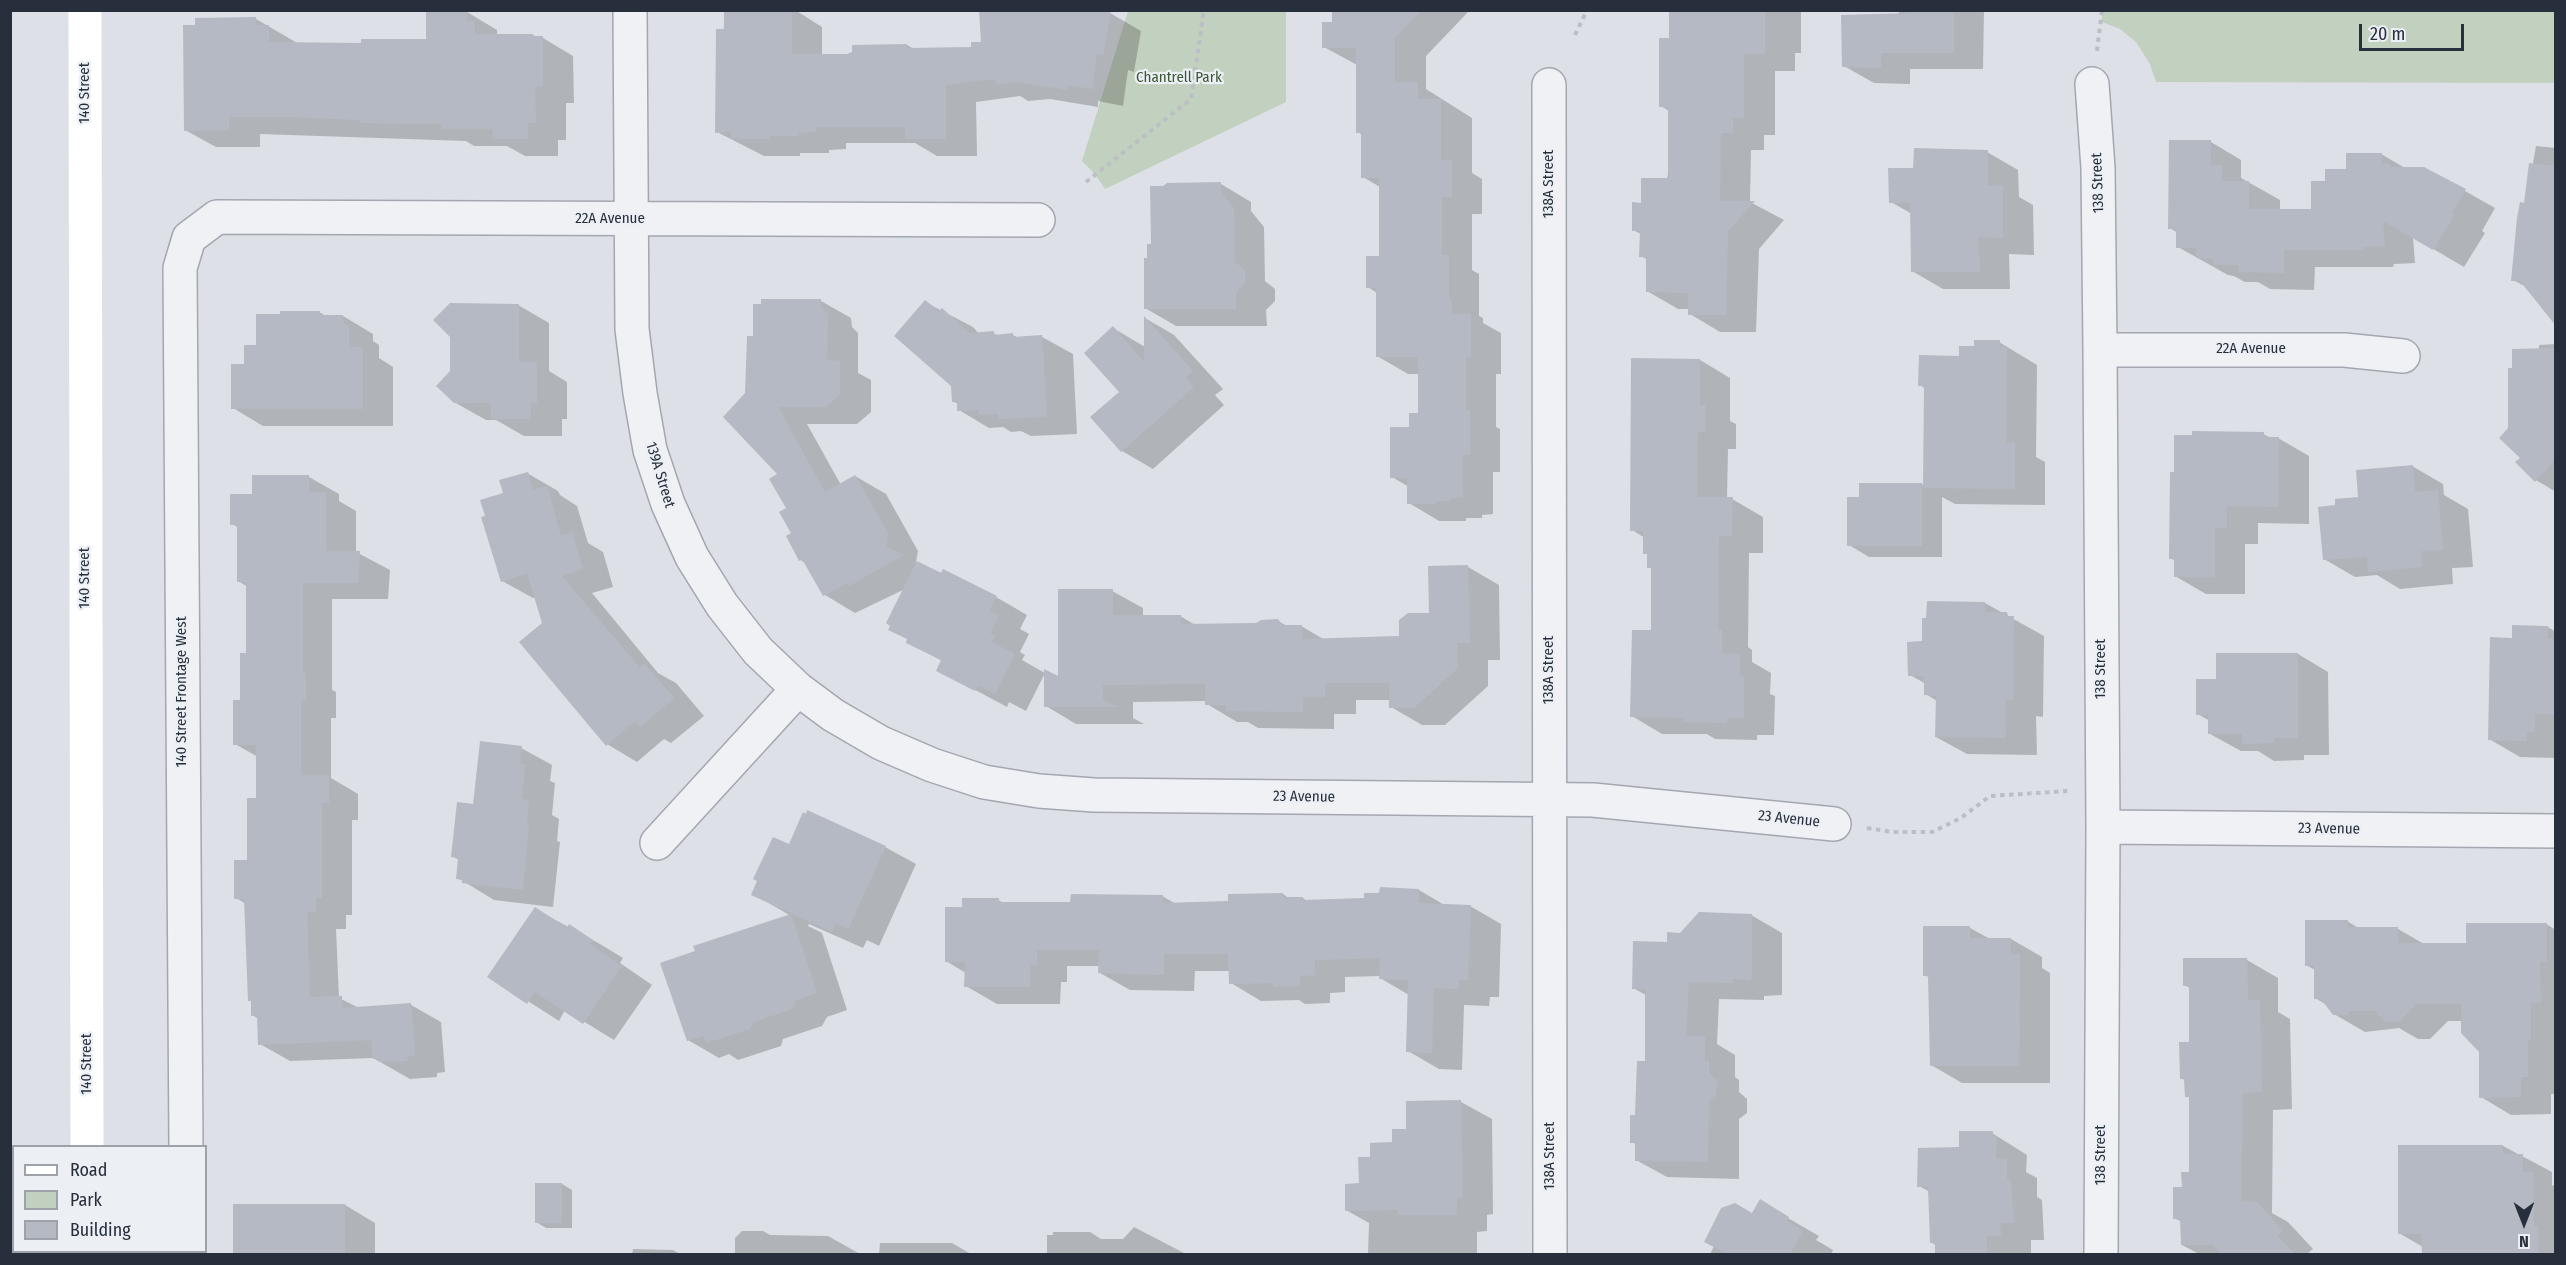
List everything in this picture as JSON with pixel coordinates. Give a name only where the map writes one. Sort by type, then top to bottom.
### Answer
[{"type":"main road","name":"140 Street","points":[[85,10],[87,1145]]},
{"type":"street","name":"139A Street","points":[[630,10],[632,329],[650,450],[668,504],[692,557],[722,605],[758,651],[798,689]]},
{"type":"street","name":"138 Street","points":[[2092,84],[2098,168],[2100,350],[2103,828],[2101,1254]]},
{"type":"street","name":"138A Street","points":[[1549,85],[1550,1254]]},
{"type":"street","name":"22A Avenue","points":[[189,238],[217,217],[1038,219]]},
{"type":"street","name":"140 Street Frontage West","points":[[186,1145],[180,268],[189,238]]},
{"type":"street","name":"22A Avenue","points":[[2100,350],[2344,350],[2403,356]]},
{"type":"street","name":"23 Avenue","points":[[798,689],[833,715],[881,743],[932,765],[984,782],[1039,791],[1094,795],[1593,800],[1834,824]]},
{"type":"street","points":[[657,843],[798,689]]},
{"type":"street","name":"23 Avenue","points":[[2103,828],[2556,831]]},
{"type":"path","points":[[1086,182],[1191,99],[1204,10]]},
{"type":"path","points":[[1575,35],[1587,10]]},
{"type":"path","points":[[2092,84],[2102,10]]},
{"type":"path","points":[[1834,824],[1893,832],[1932,832],[1961,818],[1990,795],[2072,791]]},
{"type":"green space","points":[[2102,10],[2555,11],[2555,83],[2156,82],[2150,64],[2136,42],[2120,29],[2102,22]]},
{"type":"green space","name":"Chantrell Park","points":[[1128,11],[1286,11],[1286,102],[1105,189],[1082,161]]},
{"type":"building","points":[[724,10],[792,10],[792,54],[847,54],[852,52],[852,45],[907,44],[907,48],[971,47],[971,42],[981,42],[979,10],[1111,10],[1103,55],[1097,54],[1092,89],[1068,85],[1068,90],[1018,82],[996,84],[995,79],[946,85],[946,139],[905,139],[905,127],[816,127],[816,132],[799,133],[799,136],[731,139],[731,132],[715,133],[716,29],[724,29]]},
{"type":"building","points":[[1332,10],[1422,10],[1395,38],[1395,82],[1418,82],[1418,99],[1441,99],[1441,160],[1452,160],[1452,197],[1442,197],[1442,255],[1449,255],[1449,299],[1452,299],[1452,314],[1471,314],[1471,357],[1466,357],[1466,410],[1470,410],[1470,455],[1462,455],[1463,497],[1451,498],[1451,501],[1436,501],[1436,504],[1407,504],[1407,478],[1390,478],[1390,427],[1409,427],[1409,413],[1418,413],[1418,357],[1376,357],[1376,288],[1366,288],[1366,256],[1379,256],[1379,178],[1361,178],[1361,133],[1356,133],[1356,48],[1322,48],[1322,22],[1332,22]]},
{"type":"building","points":[[1669,10],[1765,10],[1765,54],[1744,54],[1744,118],[1733,118],[1733,133],[1721,133],[1720,201],[1755,201],[1728,231],[1726,315],[1688,315],[1688,293],[1646,292],[1646,257],[1639,257],[1640,231],[1632,231],[1632,202],[1641,203],[1641,178],[1667,178],[1668,174],[1668,107],[1659,107],[1659,38],[1669,38]]},
{"type":"building","points":[[1910,10],[1954,10],[1954,53],[1881,53],[1881,68],[1842,67],[1841,15],[1910,13]]},
{"type":"building","points":[[426,11],[467,11],[467,21],[475,21],[475,34],[543,36],[543,86],[535,86],[536,123],[528,123],[528,139],[493,139],[492,129],[442,129],[442,124],[360,123],[360,120],[292,117],[229,117],[229,130],[184,131],[183,25],[195,25],[195,18],[256,17],[256,25],[269,25],[269,42],[361,43],[361,39],[426,39]]},
{"type":"building","points":[[2169,140],[2211,140],[2211,165],[2222,165],[2222,181],[2249,181],[2249,209],[2311,209],[2311,181],[2325,181],[2325,169],[2346,169],[2346,153],[2382,153],[2381,164],[2390,164],[2390,167],[2424,167],[2466,189],[2452,213],[2455,214],[2433,250],[2383,221],[2385,246],[2363,247],[2363,250],[2284,250],[2284,273],[2238,272],[2238,265],[2213,265],[2213,259],[2196,258],[2196,248],[2176,248],[2176,229],[2168,229]]},
{"type":"building","points":[[1914,148],[1988,150],[1988,185],[2003,186],[2003,238],[1978,237],[1980,272],[1911,272],[1910,203],[1889,203],[1888,168],[1913,168]]},
{"type":"building","points":[[2529,163],[2556,166],[2556,326],[2520,281],[2511,281],[2517,218],[2520,202],[2524,203]]},
{"type":"building","points":[[1221,182],[1221,192],[1234,208],[1235,262],[1245,270],[1245,283],[1236,292],[1236,309],[1144,309],[1144,258],[1147,258],[1147,244],[1151,244],[1150,186],[1163,186],[1167,183]]},
{"type":"building","points":[[761,299],[821,299],[821,308],[828,314],[827,360],[840,361],[840,394],[826,407],[778,407],[825,492],[855,475],[888,533],[886,546],[904,555],[849,586],[847,583],[823,596],[802,559],[799,561],[786,536],[791,533],[779,512],[786,508],[769,479],[777,474],[723,417],[745,393],[747,336],[753,336],[753,304],[761,304]]},
{"type":"building","points":[[925,300],[939,311],[942,308],[969,333],[994,331],[994,335],[1013,333],[1013,337],[1042,335],[1047,417],[998,419],[998,414],[979,415],[978,410],[957,411],[957,402],[952,402],[951,386],[894,336]]},
{"type":"building","points":[[450,303],[519,304],[519,362],[537,362],[537,403],[531,403],[531,419],[491,419],[491,403],[454,403],[436,386],[450,371],[450,337],[433,320]]},
{"type":"building","points":[[280,311],[320,311],[320,315],[343,315],[343,322],[349,326],[349,347],[363,347],[363,409],[231,409],[231,364],[244,364],[244,345],[256,345],[256,314],[280,314]]},
{"type":"building","points":[[1144,316],[1193,371],[1186,377],[1194,387],[1121,452],[1090,417],[1119,392],[1084,353],[1113,326],[1144,362]]},
{"type":"building","points":[[1974,340],[2000,340],[2000,346],[2007,346],[2006,442],[2015,443],[2015,489],[1923,488],[1924,386],[1918,386],[1919,355],[1959,356],[1959,346],[1974,346]]},
{"type":"building","points":[[2556,348],[2556,459],[2535,482],[2515,462],[2520,458],[2499,438],[2508,428],[2508,368],[2512,368],[2512,349]]},
{"type":"building","points":[[1631,358],[1700,359],[1700,405],[1706,405],[1705,432],[1698,432],[1697,497],[1733,497],[1732,536],[1719,536],[1718,630],[1722,630],[1722,653],[1740,654],[1740,676],[1744,677],[1744,718],[1727,718],[1727,723],[1683,722],[1683,718],[1630,717],[1632,630],[1651,630],[1651,568],[1647,568],[1647,554],[1643,554],[1643,531],[1630,531]]},
{"type":"building","points":[[2192,431],[2264,432],[2264,437],[2279,437],[2278,507],[2227,506],[2227,528],[2215,528],[2215,578],[2174,577],[2174,559],[2169,559],[2170,472],[2174,472],[2174,435],[2192,435]]},
{"type":"building","points":[[2413,465],[2415,492],[2438,490],[2443,550],[2421,551],[2422,567],[2368,572],[2367,557],[2323,560],[2318,507],[2335,505],[2335,499],[2358,497],[2356,470]]},
{"type":"building","points":[[528,472],[533,490],[547,486],[561,536],[572,532],[583,569],[562,576],[640,668],[645,664],[674,698],[640,727],[635,721],[606,746],[519,642],[542,623],[527,573],[501,582],[481,517],[485,516],[480,500],[503,493],[499,480]]},
{"type":"building","points":[[252,475],[309,475],[309,492],[326,492],[326,551],[360,551],[358,583],[303,583],[303,673],[306,673],[306,701],[301,701],[301,775],[329,775],[329,803],[322,803],[322,898],[316,898],[316,912],[307,912],[310,997],[342,996],[342,1008],[411,1003],[415,1055],[407,1056],[408,1061],[379,1062],[378,1059],[373,1059],[371,1040],[258,1045],[257,1015],[251,1016],[251,1001],[248,1001],[244,899],[234,899],[234,860],[247,860],[247,798],[256,798],[256,745],[233,745],[233,700],[240,700],[240,653],[246,653],[246,582],[237,582],[237,525],[230,525],[230,494],[252,494]]},
{"type":"building","points":[[1859,483],[1922,483],[1922,546],[1847,546],[1847,497],[1859,497]]},
{"type":"building","points":[[917,561],[941,573],[943,569],[997,596],[989,611],[999,615],[990,633],[995,636],[992,642],[1015,654],[995,694],[978,686],[975,691],[936,671],[941,660],[906,643],[907,639],[888,630],[890,626],[886,623]]},
{"type":"building","points":[[1468,565],[1470,643],[1457,643],[1458,668],[1414,708],[1389,708],[1389,683],[1325,683],[1325,697],[1303,697],[1303,712],[1226,711],[1226,705],[1205,705],[1205,684],[1103,685],[1103,700],[1118,707],[1044,707],[1044,669],[1058,676],[1058,589],[1113,589],[1113,615],[1181,615],[1181,624],[1256,623],[1261,620],[1278,619],[1282,625],[1302,625],[1302,639],[1399,636],[1399,620],[1408,613],[1429,613],[1428,566]]},
{"type":"building","points":[[1927,601],[1985,602],[1985,612],[2007,612],[2008,616],[2014,616],[2013,700],[2005,700],[2006,738],[1935,737],[1936,696],[1924,695],[1924,676],[1908,676],[1907,642],[1922,641],[1922,618],[1926,618]]},
{"type":"building","points":[[2512,625],[2548,626],[2548,639],[2556,639],[2556,714],[2535,714],[2535,732],[2527,732],[2527,741],[2488,740],[2490,637],[2512,638]]},
{"type":"building","points":[[2216,653],[2298,653],[2298,738],[2274,738],[2274,743],[2242,744],[2242,734],[2208,734],[2208,715],[2196,715],[2196,679],[2216,679]]},
{"type":"building","points":[[480,741],[522,746],[520,764],[525,764],[522,799],[529,800],[523,890],[462,883],[462,880],[456,879],[458,858],[451,857],[457,802],[473,804]]},
{"type":"building","points":[[807,810],[886,846],[848,929],[836,923],[832,932],[751,895],[757,881],[753,879],[773,837],[789,844],[803,812],[806,814]]},
{"type":"building","points":[[1380,887],[1419,889],[1419,903],[1471,905],[1468,980],[1459,980],[1459,989],[1434,988],[1432,1053],[1406,1052],[1408,980],[1379,979],[1380,958],[1315,960],[1315,975],[1300,976],[1300,986],[1273,987],[1273,983],[1229,984],[1228,954],[1164,954],[1164,975],[1098,973],[1099,950],[1037,950],[1037,965],[1030,965],[1030,987],[964,987],[965,962],[945,962],[945,907],[962,907],[962,898],[999,898],[999,902],[1070,902],[1071,894],[1163,895],[1163,903],[1228,901],[1228,894],[1283,893],[1283,897],[1303,897],[1303,900],[1364,898],[1364,893],[1379,893]]},
{"type":"building","points":[[535,907],[567,928],[569,924],[593,940],[590,944],[622,966],[583,1024],[535,992],[527,1004],[487,977]]},
{"type":"building","points":[[1699,912],[1752,914],[1752,977],[1750,980],[1733,979],[1733,983],[1689,982],[1686,1036],[1705,1036],[1705,1061],[1709,1061],[1709,1073],[1717,1080],[1716,1095],[1709,1101],[1708,1162],[1635,1161],[1635,1143],[1630,1143],[1630,1115],[1635,1115],[1637,1061],[1645,1061],[1645,989],[1632,989],[1633,941],[1667,942],[1667,932],[1680,933]]},
{"type":"building","points":[[791,914],[817,993],[796,1000],[792,1009],[753,1022],[750,1029],[706,1043],[704,1036],[687,1041],[660,963],[695,951],[693,946]]},
{"type":"building","points":[[2305,920],[2348,920],[2348,927],[2398,927],[2398,943],[2466,943],[2466,923],[2547,923],[2547,962],[2540,962],[2541,1003],[2531,1003],[2528,1077],[2521,1077],[2521,1097],[2479,1098],[2479,1052],[2461,1033],[2461,1004],[2416,1004],[2399,1022],[2385,1022],[2375,1011],[2350,1011],[2348,1015],[2333,1015],[2321,999],[2314,999],[2314,966],[2305,966]]},
{"type":"building","points":[[1923,926],[1970,926],[1970,938],[2011,938],[2011,954],[2020,954],[2019,1066],[1930,1066],[1928,976],[1923,976]]},
{"type":"building","points":[[2183,958],[2247,958],[2248,1000],[2260,1000],[2262,1092],[2243,1093],[2241,1201],[2257,1202],[2283,1230],[2277,1236],[2295,1254],[2222,1254],[2213,1245],[2181,1245],[2180,1219],[2173,1219],[2173,1187],[2182,1187],[2181,1172],[2189,1172],[2189,1097],[2185,1097],[2184,1079],[2180,1079],[2179,1042],[2189,1042],[2189,986],[2183,986]]},
{"type":"building","points":[[1461,1100],[1463,1197],[1457,1198],[1457,1215],[1398,1215],[1398,1210],[1345,1211],[1345,1184],[1359,1183],[1358,1157],[1370,1157],[1370,1143],[1392,1142],[1392,1129],[1406,1129],[1406,1101]]},
{"type":"building","points":[[1959,1131],[1993,1131],[1993,1136],[1997,1136],[1996,1159],[2007,1159],[2007,1180],[2011,1180],[2014,1223],[2000,1223],[2001,1236],[1987,1236],[1987,1254],[1935,1254],[1935,1243],[1930,1243],[1928,1187],[1917,1187],[1918,1148],[1959,1147]]},
{"type":"building","points":[[2398,1145],[2503,1145],[2503,1154],[2523,1154],[2523,1172],[2533,1172],[2534,1226],[2538,1226],[2539,1254],[2422,1254],[2421,1234],[2398,1234]]},
{"type":"building","points":[[535,1183],[562,1183],[562,1223],[535,1223]]},
{"type":"building","points":[[1760,1199],[1789,1217],[1787,1221],[1803,1231],[1790,1254],[1728,1254],[1704,1242],[1721,1208],[1735,1203],[1752,1213]]},
{"type":"building","points":[[233,1204],[345,1204],[345,1254],[233,1254]]}]
